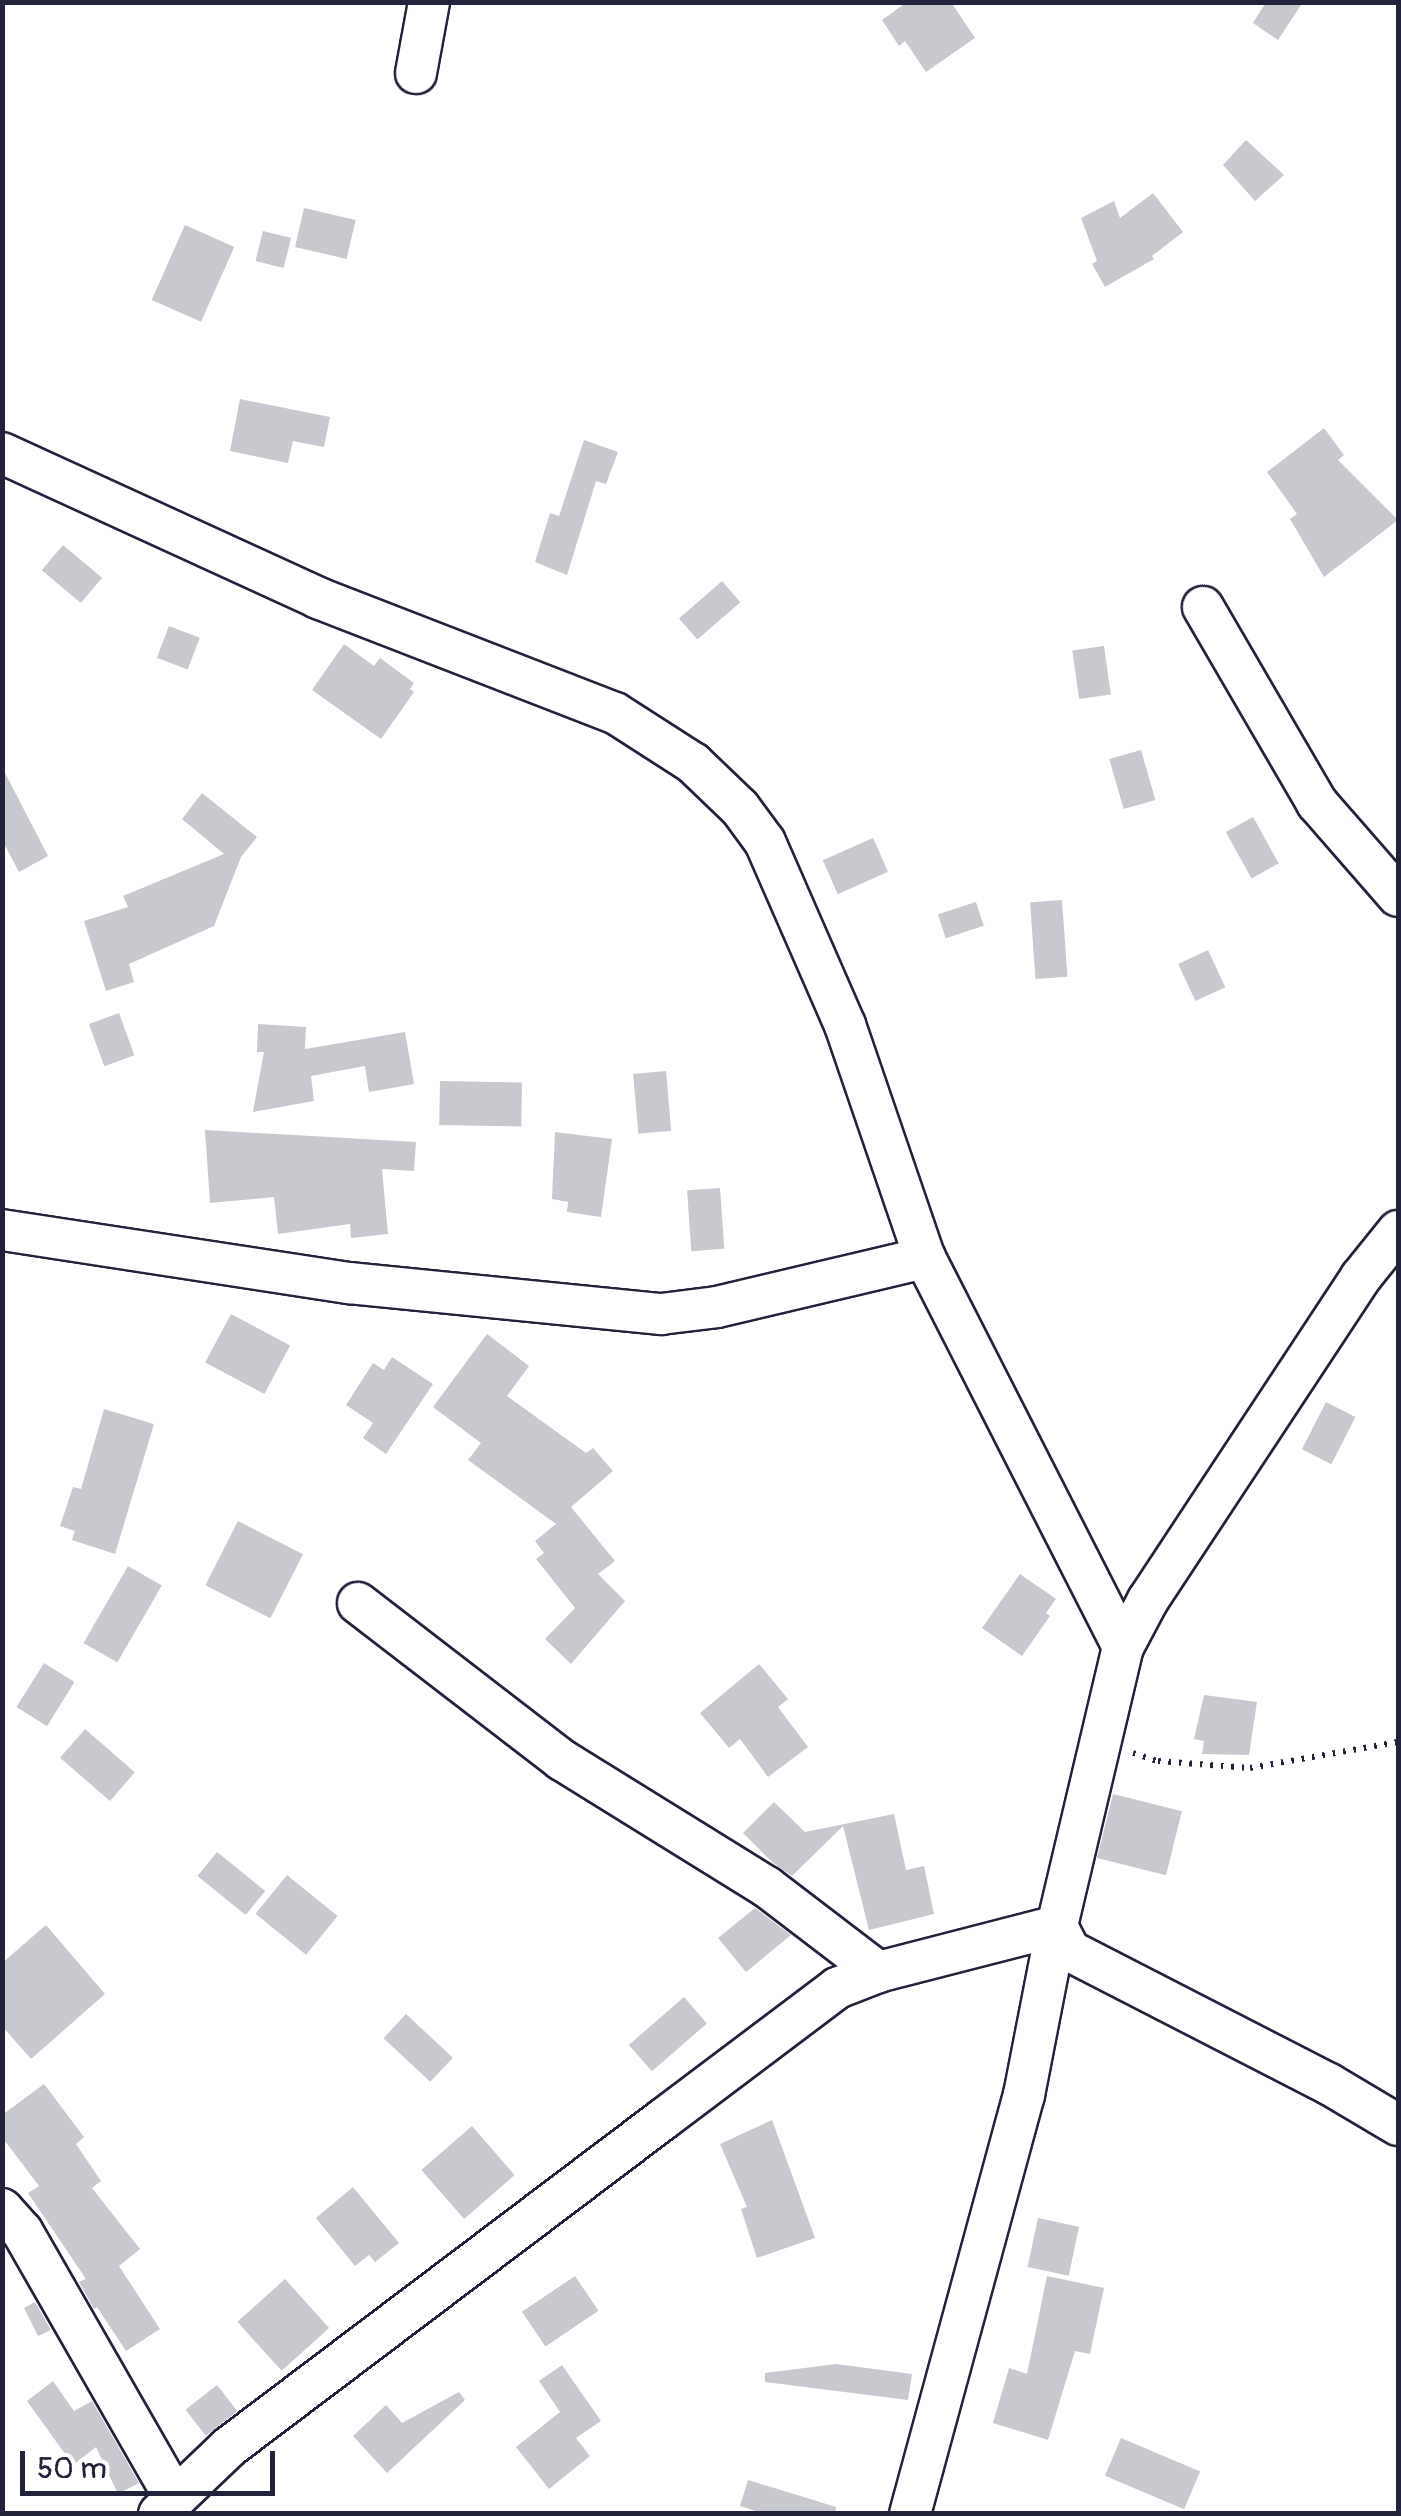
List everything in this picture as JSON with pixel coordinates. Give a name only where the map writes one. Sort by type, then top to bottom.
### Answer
[{"type":"street","points":[[416,74],[428,2]]},
{"type":"street","points":[[2,453],[318,598],[614,713],[693,762],[740,808],[765,842],[845,1025],[925,1258],[1123,1648]]},
{"type":"street","points":[[1204,607],[1317,804],[1398,896]]},
{"type":"street","points":[[2,1230],[349,1283],[662,1314],[717,1308],[925,1258]]},
{"type":"street","points":[[910,2514],[1024,2095],[1057,1926],[1123,1648],[1148,1600],[1361,1277],[1398,1231]]},
{"type":"street","points":[[358,1603],[562,1760],[767,1887],[878,1972]]},
{"type":"street","points":[[2,2208],[22,2231],[167,2506],[245,2436],[837,1988],[878,1972],[1057,1926]]},
{"type":"street","points":[[1057,1926],[1070,1951],[1328,2084],[1398,2126]]},
{"type":"path","points":[[1097,1746],[1158,1761],[1250,1768],[1398,1742]]},
{"type":"building","points":[[907,2],[951,2],[975,38],[926,72],[905,41],[899,46],[882,20]]},
{"type":"building","points":[[1266,2],[1303,2],[1278,40],[1253,23]]},
{"type":"building","points":[[1246,140],[1284,175],[1255,201],[1223,165]]},
{"type":"building","points":[[1153,193],[1183,232],[1152,256],[1154,259],[1105,287],[1092,264],[1097,261],[1081,218],[1114,201],[1120,218]]},
{"type":"building","points":[[304,208],[356,220],[347,259],[295,247]]},
{"type":"building","points":[[185,225],[234,247],[201,322],[152,300]]},
{"type":"building","points":[[263,231],[291,238],[284,268],[256,261]]},
{"type":"building","points":[[240,399],[330,417],[324,447],[293,441],[288,463],[230,451]]},
{"type":"building","points":[[1324,428],[1344,455],[1338,460],[1398,520],[1324,577],[1290,519],[1297,514],[1267,472]]},
{"type":"building","points":[[584,440],[618,452],[606,484],[596,481],[567,575],[535,562],[550,513],[559,516]]},
{"type":"building","points":[[63,545],[102,578],[81,603],[42,570]]},
{"type":"building","points":[[722,581],[740,602],[697,640],[679,618]]},
{"type":"building","points":[[169,626],[200,638],[188,670],[157,658]]},
{"type":"building","points":[[344,644],[374,666],[380,658],[414,683],[410,689],[414,692],[381,739],[312,690]]},
{"type":"building","points":[[1104,646],[1111,695],[1079,699],[1072,650]]},
{"type":"building","points":[[1141,750],[1155,800],[1124,809],[1109,759]]},
{"type":"building","points":[[2,767],[48,856],[19,872],[2,840]]},
{"type":"building","points":[[202,793],[257,837],[241,857],[214,926],[129,964],[134,982],[106,991],[84,921],[128,907],[123,896],[224,854],[182,819]]},
{"type":"building","points":[[1253,817],[1279,863],[1252,878],[1226,832]]},
{"type":"building","points":[[873,838],[888,872],[838,894],[823,860]]},
{"type":"building","points":[[1062,900],[1067,977],[1035,979],[1030,902]]},
{"type":"building","points":[[976,902],[984,926],[946,938],[938,914]]},
{"type":"building","points":[[1208,950],[1225,987],[1195,1001],[1178,964]]},
{"type":"building","points":[[119,1013],[134,1055],[104,1066],[89,1024]]},
{"type":"building","points":[[258,1024],[306,1027],[305,1049],[405,1032],[414,1084],[369,1092],[365,1066],[311,1076],[314,1101],[253,1112],[264,1052],[257,1052]]},
{"type":"building","points":[[666,1071],[671,1131],[638,1134],[633,1074]]},
{"type":"building","points":[[440,1081],[522,1082],[521,1126],[439,1125]]},
{"type":"building","points":[[205,1130],[416,1142],[414,1171],[382,1169],[388,1234],[351,1238],[350,1224],[278,1234],[274,1197],[210,1203]]},
{"type":"building","points":[[555,1132],[612,1139],[601,1217],[567,1212],[568,1202],[552,1199]]},
{"type":"building","points":[[720,1188],[724,1249],[691,1251],[687,1190]]},
{"type":"building","points":[[231,1314],[290,1345],[264,1394],[205,1363]]},
{"type":"building","points":[[487,1334],[529,1366],[507,1396],[586,1453],[593,1448],[613,1471],[571,1507],[615,1561],[598,1574],[625,1601],[571,1664],[545,1639],[575,1608],[536,1559],[544,1553],[535,1541],[556,1524],[468,1460],[481,1443],[433,1407]]},
{"type":"building","points":[[392,1357],[433,1384],[386,1454],[363,1438],[373,1423],[346,1405],[373,1363],[384,1370]]},
{"type":"building","points":[[1326,1402],[1355,1417],[1331,1464],[1302,1449]]},
{"type":"building","points":[[104,1409],[154,1424],[115,1554],[72,1540],[75,1531],[60,1526],[73,1487],[81,1489]]},
{"type":"building","points":[[238,1521],[303,1554],[270,1618],[205,1585]]},
{"type":"building","points":[[128,1566],[162,1586],[117,1663],[84,1643]]},
{"type":"building","points":[[1020,1574],[1056,1599],[1046,1613],[1050,1616],[1022,1656],[982,1628]]},
{"type":"building","points":[[44,1663],[75,1682],[47,1726],[16,1707]]},
{"type":"building","points":[[759,1664],[788,1699],[778,1707],[808,1747],[768,1777],[740,1739],[729,1748],[700,1713]]},
{"type":"building","points":[[1204,1695],[1257,1702],[1249,1755],[1202,1754],[1204,1741],[1194,1739]]},
{"type":"building","points":[[85,1729],[135,1772],[110,1801],[60,1758]]},
{"type":"building","points":[[1113,1794],[1182,1811],[1166,1875],[1097,1858]]},
{"type":"building","points":[[774,1802],[805,1832],[894,1814],[906,1870],[924,1866],[934,1914],[869,1930],[843,1826],[792,1876],[743,1833]]},
{"type":"building","points":[[217,1852],[265,1891],[246,1915],[197,1876]]},
{"type":"building","points":[[287,1875],[338,1916],[306,1955],[256,1914]]},
{"type":"building","points":[[755,1908],[791,1935],[746,1972],[718,1938]]},
{"type":"building","points":[[46,1925],[105,1994],[31,2059],[2,2026],[2,1963]]},
{"type":"building","points":[[684,1997],[707,2023],[652,2071],[629,2045]]},
{"type":"building","points":[[406,2014],[453,2058],[430,2082],[383,2038]]},
{"type":"building","points":[[44,2084],[84,2137],[76,2144],[101,2181],[92,2188],[140,2249],[119,2266],[160,2329],[126,2351],[97,2307],[94,2309],[79,2282],[86,2279],[28,2193],[39,2186],[2,2137],[2,2115]]},
{"type":"building","points":[[772,2120],[815,2238],[757,2258],[741,2209],[747,2207],[720,2144]]},
{"type":"building","points":[[472,2126],[515,2175],[464,2219],[421,2170]]},
{"type":"building","points":[[353,2187],[399,2243],[375,2262],[369,2255],[355,2266],[316,2218]]},
{"type":"building","points":[[1038,2218],[1079,2227],[1069,2276],[1028,2267]]},
{"type":"building","points":[[575,2276],[598,2311],[545,2347],[522,2312]]},
{"type":"building","points":[[1047,2276],[1104,2288],[1090,2354],[1075,2351],[1048,2440],[993,2423],[1009,2368],[1027,2374]]},
{"type":"building","points":[[285,2279],[329,2328],[282,2371],[237,2322]]},
{"type":"building","points":[[35,2302],[51,2330],[38,2336],[24,2308]]},
{"type":"building","points":[[836,2364],[912,2374],[908,2400],[765,2382],[765,2373]]},
{"type":"building","points":[[562,2365],[601,2421],[576,2438],[590,2456],[549,2489],[516,2447],[560,2412],[539,2381]]},
{"type":"building","points":[[53,2381],[74,2411],[92,2401],[139,2483],[118,2494],[96,2447],[73,2465],[27,2401]]},
{"type":"building","points":[[217,2385],[237,2411],[206,2436],[185,2410]]},
{"type":"building","points":[[459,2392],[465,2400],[387,2473],[353,2436],[386,2405],[402,2423]]},
{"type":"building","points":[[1121,2438],[1200,2472],[1184,2509],[1105,2476]]},
{"type":"building","points":[[748,2480],[836,2507],[835,2514],[765,2514],[740,2506]]}]
